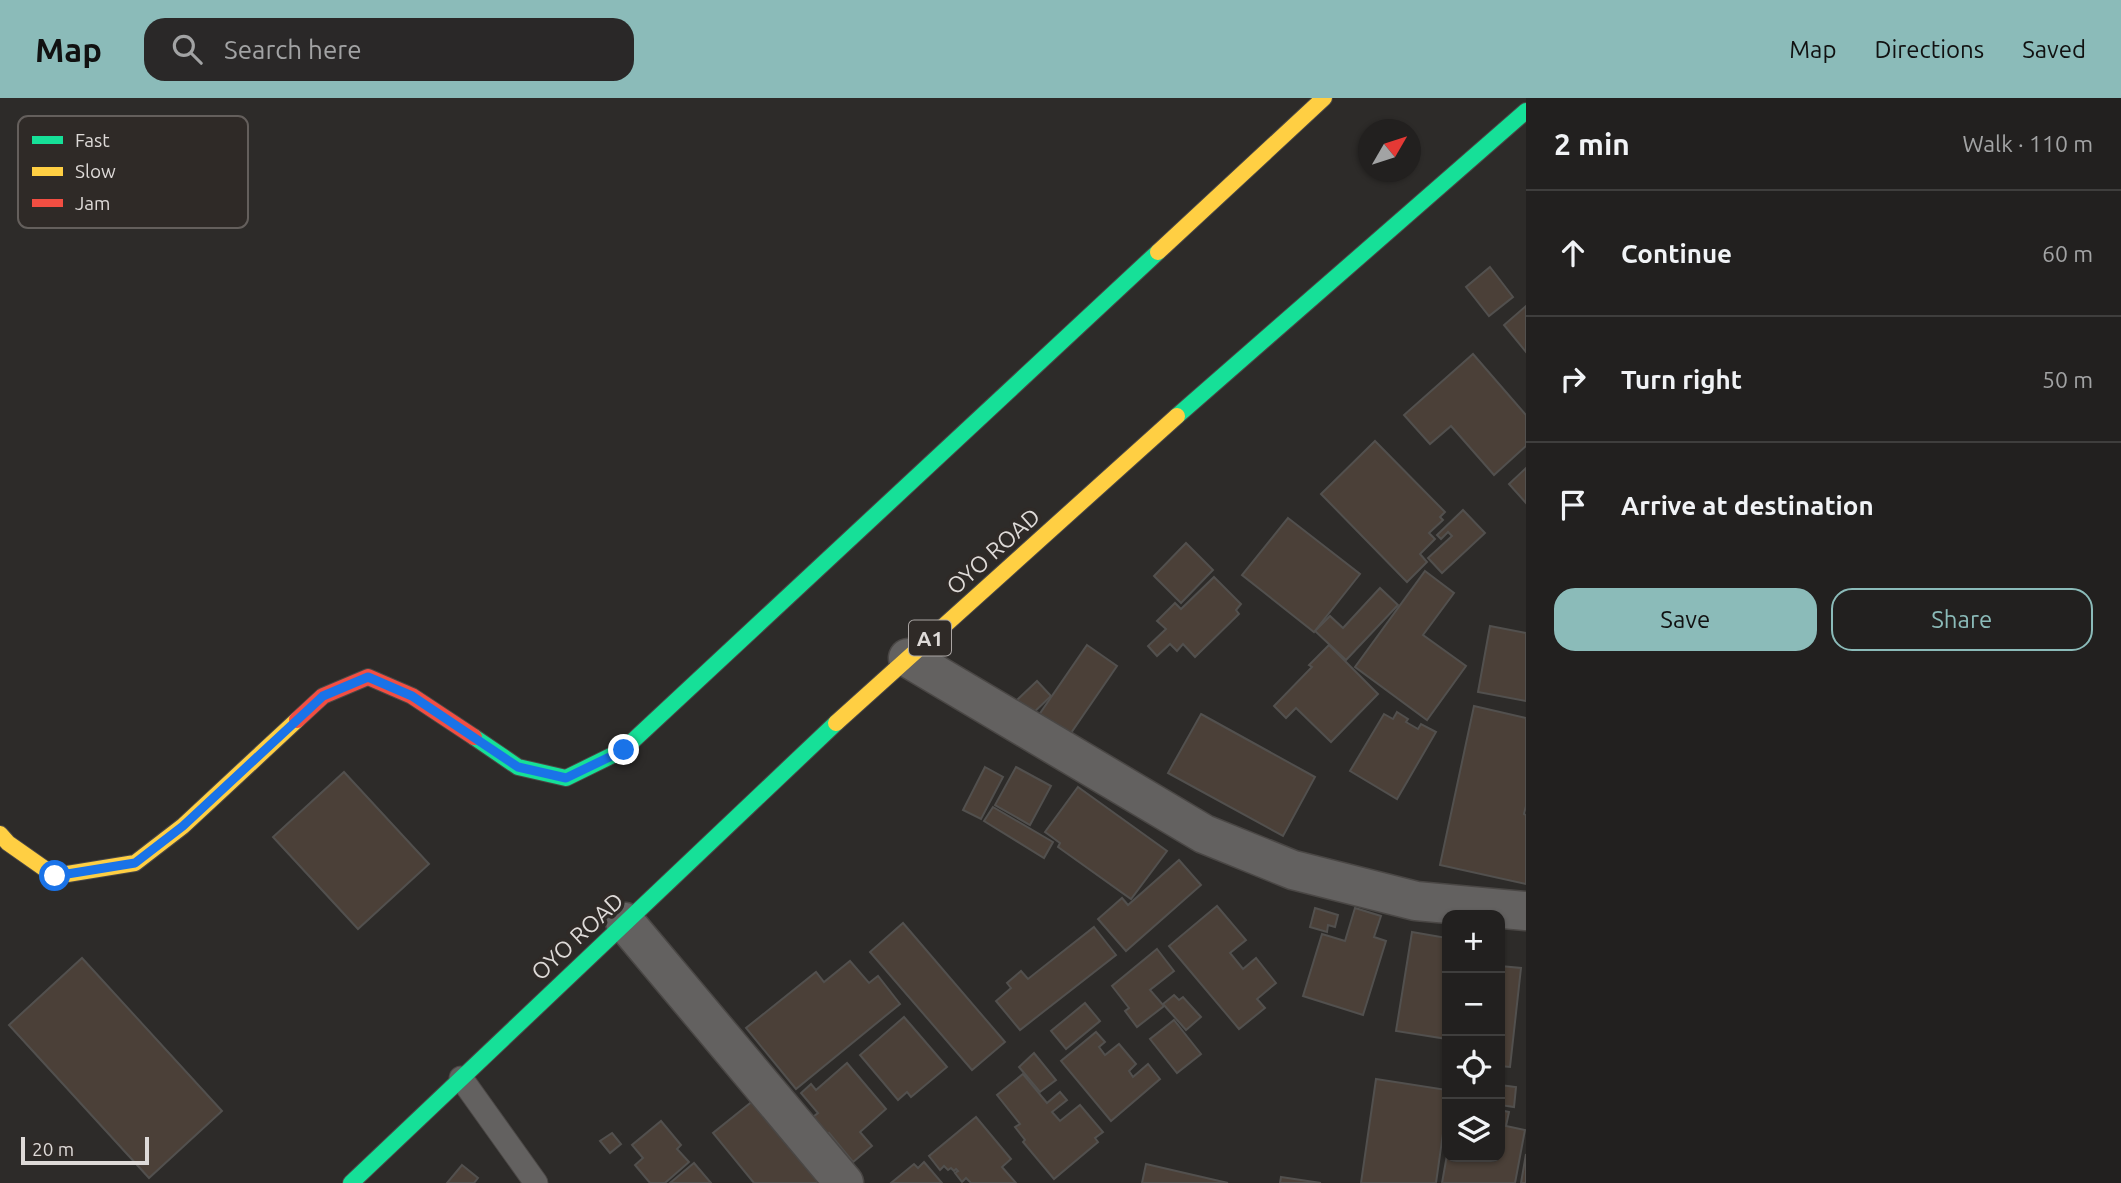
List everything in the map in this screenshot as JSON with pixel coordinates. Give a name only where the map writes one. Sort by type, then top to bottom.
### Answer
[{"type":"main road","points":[[0,834],[8,843],[55,876],[135,863],[183,826],[323,696],[368,677],[412,696],[518,767],[566,778],[624,750],[1324,98]]},
{"type":"main road","name":"OYO ROAD","points":[[351,1183],[908,658],[1145,444],[1526,111]]},
{"type":"street","points":[[908,658],[1204,834],[1293,870],[1416,901],[1526,911]]},
{"type":"street","points":[[625,922],[844,1183]]},
{"type":"lane","points":[[461,1077],[536,1183]]},
{"type":"building","points":[[1490,267],[1513,297],[1489,316],[1466,287]]},
{"type":"building","points":[[1526,306],[1526,352],[1504,325]]},
{"type":"building","points":[[1473,354],[1526,415],[1526,446],[1494,475],[1451,426],[1430,444],[1404,415]]},
{"type":"building","points":[[1375,441],[1445,512],[1440,517],[1443,520],[1429,533],[1435,539],[1420,554],[1427,562],[1407,582],[1321,494]]},
{"type":"building","points":[[1526,468],[1526,503],[1509,484]]},
{"type":"building","points":[[1463,510],[1485,533],[1442,573],[1428,558],[1452,536],[1448,532],[1441,539],[1437,535]]},
{"type":"building","points":[[1288,518],[1360,574],[1314,632],[1242,575]]},
{"type":"building","points":[[1186,543],[1213,570],[1181,603],[1154,576]]},
{"type":"building","points":[[1425,571],[1454,593],[1423,635],[1466,666],[1427,720],[1355,667]]},
{"type":"building","points":[[1214,577],[1241,604],[1236,610],[1239,614],[1195,657],[1183,644],[1177,651],[1170,644],[1157,656],[1148,646],[1166,629],[1157,621],[1175,603],[1181,609]]},
{"type":"building","points":[[1380,588],[1398,605],[1346,660],[1315,631],[1330,616],[1343,628]]},
{"type":"building","points":[[1490,626],[1526,633],[1526,701],[1478,692]]},
{"type":"building","points":[[1087,645],[1117,666],[1062,746],[1032,725]]},
{"type":"building","points":[[1329,645],[1378,694],[1331,742],[1296,708],[1286,718],[1274,706],[1312,667],[1309,665]]},
{"type":"building","points":[[1037,681],[1051,696],[1030,716],[1016,701]]},
{"type":"building","points":[[1474,706],[1526,718],[1526,884],[1440,865]]},
{"type":"building","points":[[1397,712],[1408,719],[1406,722],[1418,729],[1421,724],[1436,732],[1397,799],[1350,771],[1384,714],[1393,719]]},
{"type":"building","points":[[1201,714],[1315,777],[1283,836],[1168,773]]},
{"type":"building","points":[[985,767],[1003,777],[981,819],[963,810]]},
{"type":"building","points":[[1016,767],[1051,786],[1030,825],[995,805]]},
{"type":"building","points":[[344,772],[429,864],[358,929],[273,837]]},
{"type":"building","points":[[1078,787],[1167,851],[1131,899],[1058,847],[1060,843],[1045,832]]},
{"type":"building","points":[[993,807],[1053,842],[1044,858],[984,821]]},
{"type":"building","points":[[1179,860],[1201,885],[1126,951],[1098,919],[1122,898],[1128,905]]},
{"type":"building","points":[[1217,906],[1246,940],[1230,953],[1243,969],[1256,958],[1276,983],[1257,999],[1265,1008],[1239,1029],[1169,946]]},
{"type":"building","points":[[1315,908],[1338,915],[1335,927],[1328,925],[1327,932],[1310,927]]},
{"type":"building","points":[[1355,908],[1381,916],[1374,937],[1386,941],[1363,1015],[1303,996],[1322,934],[1345,941]]},
{"type":"building","points":[[903,923],[1005,1042],[972,1070],[870,952]]},
{"type":"building","points":[[1094,927],[1116,955],[1020,1030],[996,1001],[1011,988],[1007,983],[1021,971],[1028,979]]},
{"type":"building","points":[[1412,932],[1442,937],[1442,1038],[1396,1031]]},
{"type":"building","points":[[1157,949],[1174,971],[1150,990],[1164,1006],[1137,1027],[1125,1011],[1129,1008],[1112,986]]},
{"type":"building","points":[[82,958],[222,1111],[149,1178],[9,1025]]},
{"type":"building","points":[[850,961],[869,983],[878,976],[900,1004],[796,1089],[746,1028],[816,972],[824,982]]},
{"type":"building","points":[[1505,966],[1521,968],[1510,1067],[1505,1066]]},
{"type":"building","points":[[1174,995],[1179,1000],[1183,997],[1201,1017],[1186,1030],[1163,1004]]},
{"type":"building","points":[[1085,1003],[1100,1021],[1066,1049],[1051,1031]]},
{"type":"building","points":[[904,1017],[947,1067],[911,1097],[907,1092],[898,1100],[860,1055]]},
{"type":"building","points":[[1174,1020],[1201,1054],[1177,1073],[1150,1039]]},
{"type":"building","points":[[1096,1032],[1105,1042],[1099,1047],[1105,1055],[1119,1044],[1136,1064],[1129,1071],[1133,1077],[1148,1064],[1160,1079],[1111,1121],[1061,1061]]},
{"type":"building","points":[[1034,1053],[1056,1080],[1040,1092],[1019,1067]]},
{"type":"building","points":[[847,1063],[886,1109],[860,1132],[872,1146],[853,1162],[829,1133],[824,1137],[809,1120],[818,1113],[801,1093],[811,1084],[816,1090]]},
{"type":"building","points":[[1023,1074],[1047,1103],[1060,1092],[1067,1100],[1052,1112],[1060,1121],[1080,1105],[1103,1132],[1095,1138],[1098,1142],[1054,1179],[1023,1142],[1025,1140],[1015,1127],[1020,1124],[997,1095]]},
{"type":"building","points":[[1376,1079],[1442,1089],[1442,1140],[1436,1183],[1361,1183]]},
{"type":"building","points":[[1505,1086],[1516,1087],[1514,1107],[1505,1106]]},
{"type":"building","points":[[759,1096],[829,1183],[754,1183],[713,1133]]},
{"type":"building","points":[[1505,1111],[1509,1112],[1506,1126],[1525,1130],[1515,1183],[1442,1183],[1446,1162],[1505,1162]]},
{"type":"building","points":[[976,1117],[1011,1159],[1002,1167],[1016,1183],[971,1183],[966,1178],[962,1182],[955,1173],[958,1171],[956,1169],[948,1170],[944,1166],[940,1170],[929,1156]]},
{"type":"building","points":[[661,1121],[681,1145],[677,1149],[689,1162],[665,1183],[650,1183],[635,1165],[643,1158],[632,1145]]},
{"type":"building","points":[[612,1133],[621,1144],[610,1153],[600,1141]]},
{"type":"building","points":[[1526,1154],[1526,1183],[1521,1183]]},
{"type":"building","points":[[924,1162],[942,1183],[891,1183],[914,1164],[918,1168]]},
{"type":"building","points":[[694,1163],[711,1183],[670,1183]]},
{"type":"building","points":[[1146,1164],[1228,1183],[1142,1183]]},
{"type":"building","points":[[462,1165],[478,1178],[474,1183],[447,1183]]},
{"type":"building","points":[[1281,1177],[1321,1183],[1280,1183]]},
{"type":"traffic: fast","points":[[1177,416],[1526,111]]},
{"type":"traffic: fast","points":[[474,737],[518,767],[566,778],[623,750],[1158,252]]},
{"type":"traffic: fast","points":[[351,1183],[836,723]]},
{"type":"traffic: slow","points":[[1158,252],[1324,98]]},
{"type":"traffic: slow","points":[[836,723],[1177,416]]},
{"type":"traffic: slow","points":[[0,834],[8,843],[55,876],[135,863],[183,826],[297,720]]},
{"type":"traffic: jam","points":[[297,720],[323,696],[368,677],[412,696],[474,737]]},
{"type":"route","points":[[55,876],[135,863],[183,826],[323,696],[368,677],[412,696],[518,767],[566,778],[624,750]]}]
